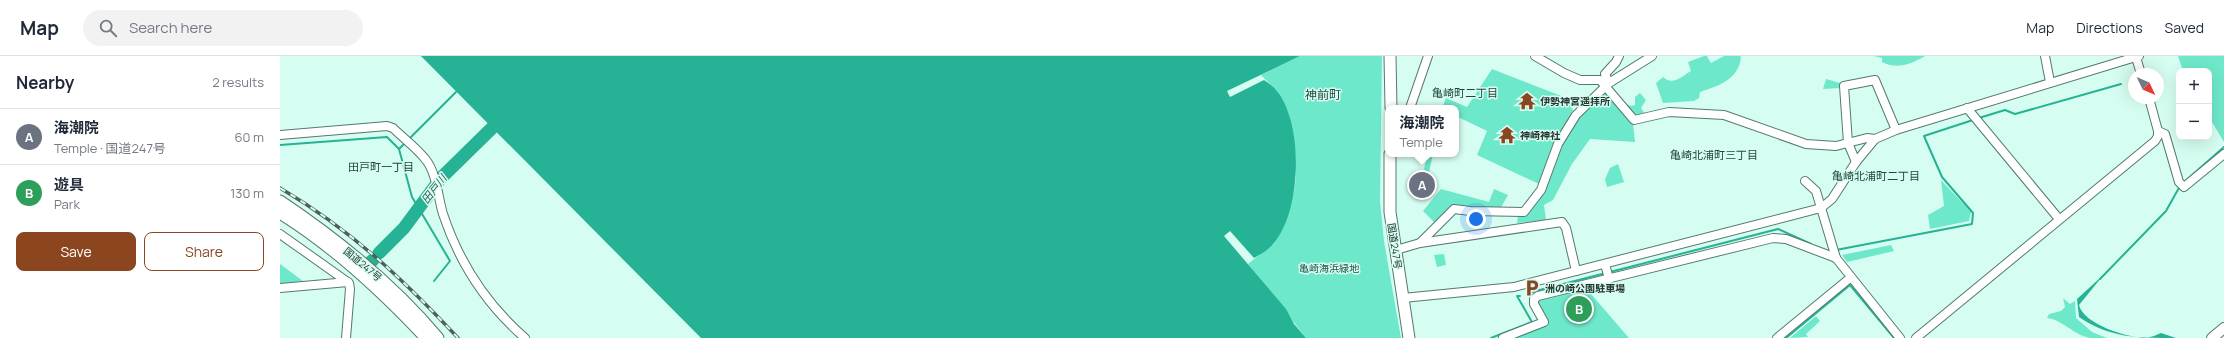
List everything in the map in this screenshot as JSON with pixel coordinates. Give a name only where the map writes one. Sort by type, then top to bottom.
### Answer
[{"type":"highway","points":[[1390,56],[1391,105]]},
{"type":"highway","name":"国道247号","points":[[1391,157],[1390,205],[1409,338]]},
{"type":"highway","name":"国道247号","points":[[280,201],[312,223],[377,275],[416,313],[438,338]]},
{"type":"highway","name":"国道247号","points":[[280,213],[308,230],[352,266],[426,338]]},
{"type":"main road","points":[[2212,338],[2224,328]]},
{"type":"street","points":[[1411,105],[1428,56]]},
{"type":"street","points":[[1535,56],[1564,73],[1580,80],[1600,80],[1607,84],[1634,120],[1669,112],[1724,115],[1806,144],[1836,146],[1867,138],[1875,139]]},
{"type":"street","points":[[1607,84],[1605,74],[1616,62],[1619,56]]},
{"type":"street","points":[[1420,243],[1454,209],[1470,211],[1524,212],[1541,190],[1558,144],[1576,115],[1607,84],[1652,56]]},
{"type":"street","points":[[2045,56],[2050,82]]},
{"type":"street","points":[[1403,298],[1514,287],[1821,208],[1832,198],[1856,162],[1875,139],[1896,130],[2050,82],[2138,57],[2140,68]]},
{"type":"street","points":[[1856,162],[1848,143],[1843,88],[1846,85],[1875,80],[1896,130]]},
{"type":"street","points":[[1916,338],[2155,141],[2158,136],[2158,131],[2151,104]]},
{"type":"street","points":[[1967,108],[2059,219]]},
{"type":"street","points":[[280,135],[393,128],[426,160],[433,176],[444,215],[470,273],[490,302],[525,338]]},
{"type":"street","points":[[2158,131],[2165,134],[2182,184],[2224,154]]},
{"type":"street","points":[[1804,181],[1815,188],[1834,253],[1850,278],[1900,338]]},
{"type":"street","points":[[1396,250],[1420,243],[1562,222],[1566,228],[1576,271]]},
{"type":"street","points":[[280,234],[348,282],[350,289],[346,338]]},
{"type":"street","points":[[1503,338],[1544,322],[1534,304],[1536,297],[1608,276],[1773,238],[1786,239],[1834,253]]},
{"type":"street","points":[[1605,264],[1608,276]]},
{"type":"street","points":[[1776,338],[1850,278]]},
{"type":"street","points":[[280,288],[348,282]]},
{"type":"green space","name":"亀崎海浜緑地","points":[[1300,56],[1382,56],[1380,201],[1384,241],[1401,338],[1306,338],[1248,264],[1274,243],[1294,192],[1296,177],[1295,149],[1288,112],[1276,90],[1261,75]]},
{"type":"green space","points":[[1707,56],[1711,63],[1724,56],[1740,56],[1741,58],[1736,72],[1731,77],[1714,87],[1700,92],[1699,98],[1694,101],[1663,103],[1656,83],[1663,77],[1670,81],[1677,80],[1691,71],[1688,62]]},
{"type":"green space","points":[[1874,56],[1925,56],[1909,64],[1894,66],[1882,62],[1882,58]]},
{"type":"green space","points":[[2178,56],[2224,56],[2224,142],[2212,122],[2212,68],[2182,68]]},
{"type":"green space","name":"神崎神社","points":[[1492,69],[1564,97],[1573,110],[1552,146],[1539,184],[1477,155],[1487,131],[1459,117],[1459,105],[1443,105],[1446,98],[1467,107]]},
{"type":"green space","points":[[1826,79],[1840,83],[1840,88],[1823,89]]},
{"type":"green space","points":[[1606,93],[1633,124],[1635,142],[1590,139],[1572,164],[1553,200],[1544,205],[1546,220],[1517,223],[1518,216],[1530,209],[1534,203],[1561,148],[1578,118],[1597,97]]},
{"type":"green space","points":[[1640,93],[1646,100],[1641,108],[1645,114],[1635,119],[1624,103],[1631,106],[1635,105],[1635,97]]},
{"type":"green space","points":[[1421,157],[1432,157],[1429,173],[1424,169],[1426,161],[1420,159]]},
{"type":"green space","points":[[1618,164],[1624,182],[1607,187],[1605,179],[1610,168]]},
{"type":"green space","points":[[1941,180],[1971,212],[1969,221],[1930,229],[1928,215],[1944,206]]},
{"type":"green space","points":[[1441,189],[1489,202],[1494,189],[1508,195],[1500,209],[1452,206],[1435,223],[1423,211]]},
{"type":"green space","points":[[1891,245],[1894,251],[1847,262],[1842,255]]},
{"type":"green space","points":[[1444,254],[1446,265],[1437,267],[1434,255]]},
{"type":"green space","points":[[280,264],[303,281],[280,284]]},
{"type":"green space","points":[[1585,287],[1629,338],[1509,338],[1542,325],[1537,303],[1539,299]]},
{"type":"green space","points":[[2063,298],[2070,304],[2075,301],[2076,318],[2092,332],[2107,338],[2090,338],[2084,336],[2053,319],[2047,318],[2049,314],[2061,311],[2065,307]]},
{"type":"green space","points":[[1816,316],[1820,321],[1806,334],[1808,337],[1790,338]]},
{"type":"shaded area","points":[[421,56],[1300,56],[1227,91],[1230,97],[1264,80],[1275,89],[1285,104],[1291,123],[1295,144],[1296,167],[1290,211],[1283,230],[1271,246],[1254,258],[1230,231],[1224,236],[1286,309],[1294,324],[1306,338],[701,338]]},
{"type":"shaded area","points":[[2101,278],[2079,305],[2082,312],[2097,324],[2126,335],[2102,329],[2079,317],[2077,299]]},
{"type":"shaded area","points":[[2161,333],[2176,338],[2162,338],[2148,338]]},
{"type":"waterway","points":[[1979,118],[2005,110],[2015,114],[2121,84]]},
{"type":"waterway","points":[[408,140],[456,92]]},
{"type":"waterway","points":[[1836,250],[1972,224],[1973,213],[1942,177],[1924,136],[1973,120]]},
{"type":"waterway","name":"田戸川","points":[[379,253],[404,228],[441,178],[492,128]]},
{"type":"waterway","points":[[280,145],[387,137],[399,149],[412,197],[450,261],[434,281]]},
{"type":"waterway","points":[[399,149],[405,143]]},
{"type":"waterway","points":[[2183,183],[2224,147]]},
{"type":"waterway","points":[[2100,279],[2166,211],[2180,186]]},
{"type":"waterway","points":[[1610,272],[1778,229],[1811,244]]},
{"type":"waterway","name":"田戸川","points":[[367,265],[373,260]]},
{"type":"waterway","points":[[1528,293],[1606,273]]},
{"type":"waterway","points":[[1786,338],[1850,285],[1894,338]]},
{"type":"waterway","points":[[1491,338],[1532,322],[1517,296],[1520,296]]},
{"type":"railway","points":[[280,188],[330,221],[375,256],[417,295],[458,338]]},
{"type":"place","name":"伊勢神宮遥拝所","points":[[1527,101]]},
{"type":"place","name":"神崎神社","points":[[1507,135]]},
{"type":"place","name":"海潮院","points":[[1422,185]]},
{"type":"place","name":"洲の崎公園駐車場","points":[[1532,288]]},
{"type":"place","name":"遊具","points":[[1579,309]]},
{"type":"district","name":"亀崎町二丁目","points":[[1465,93]]},
{"type":"district","name":"神前町","points":[[1323,95]]},
{"type":"district","name":"亀崎北浦町三丁目","points":[[1714,155]]},
{"type":"district","name":"田戸町一丁目","points":[[381,167]]},
{"type":"district","name":"亀崎北浦町二丁目","points":[[1876,176]]}]
